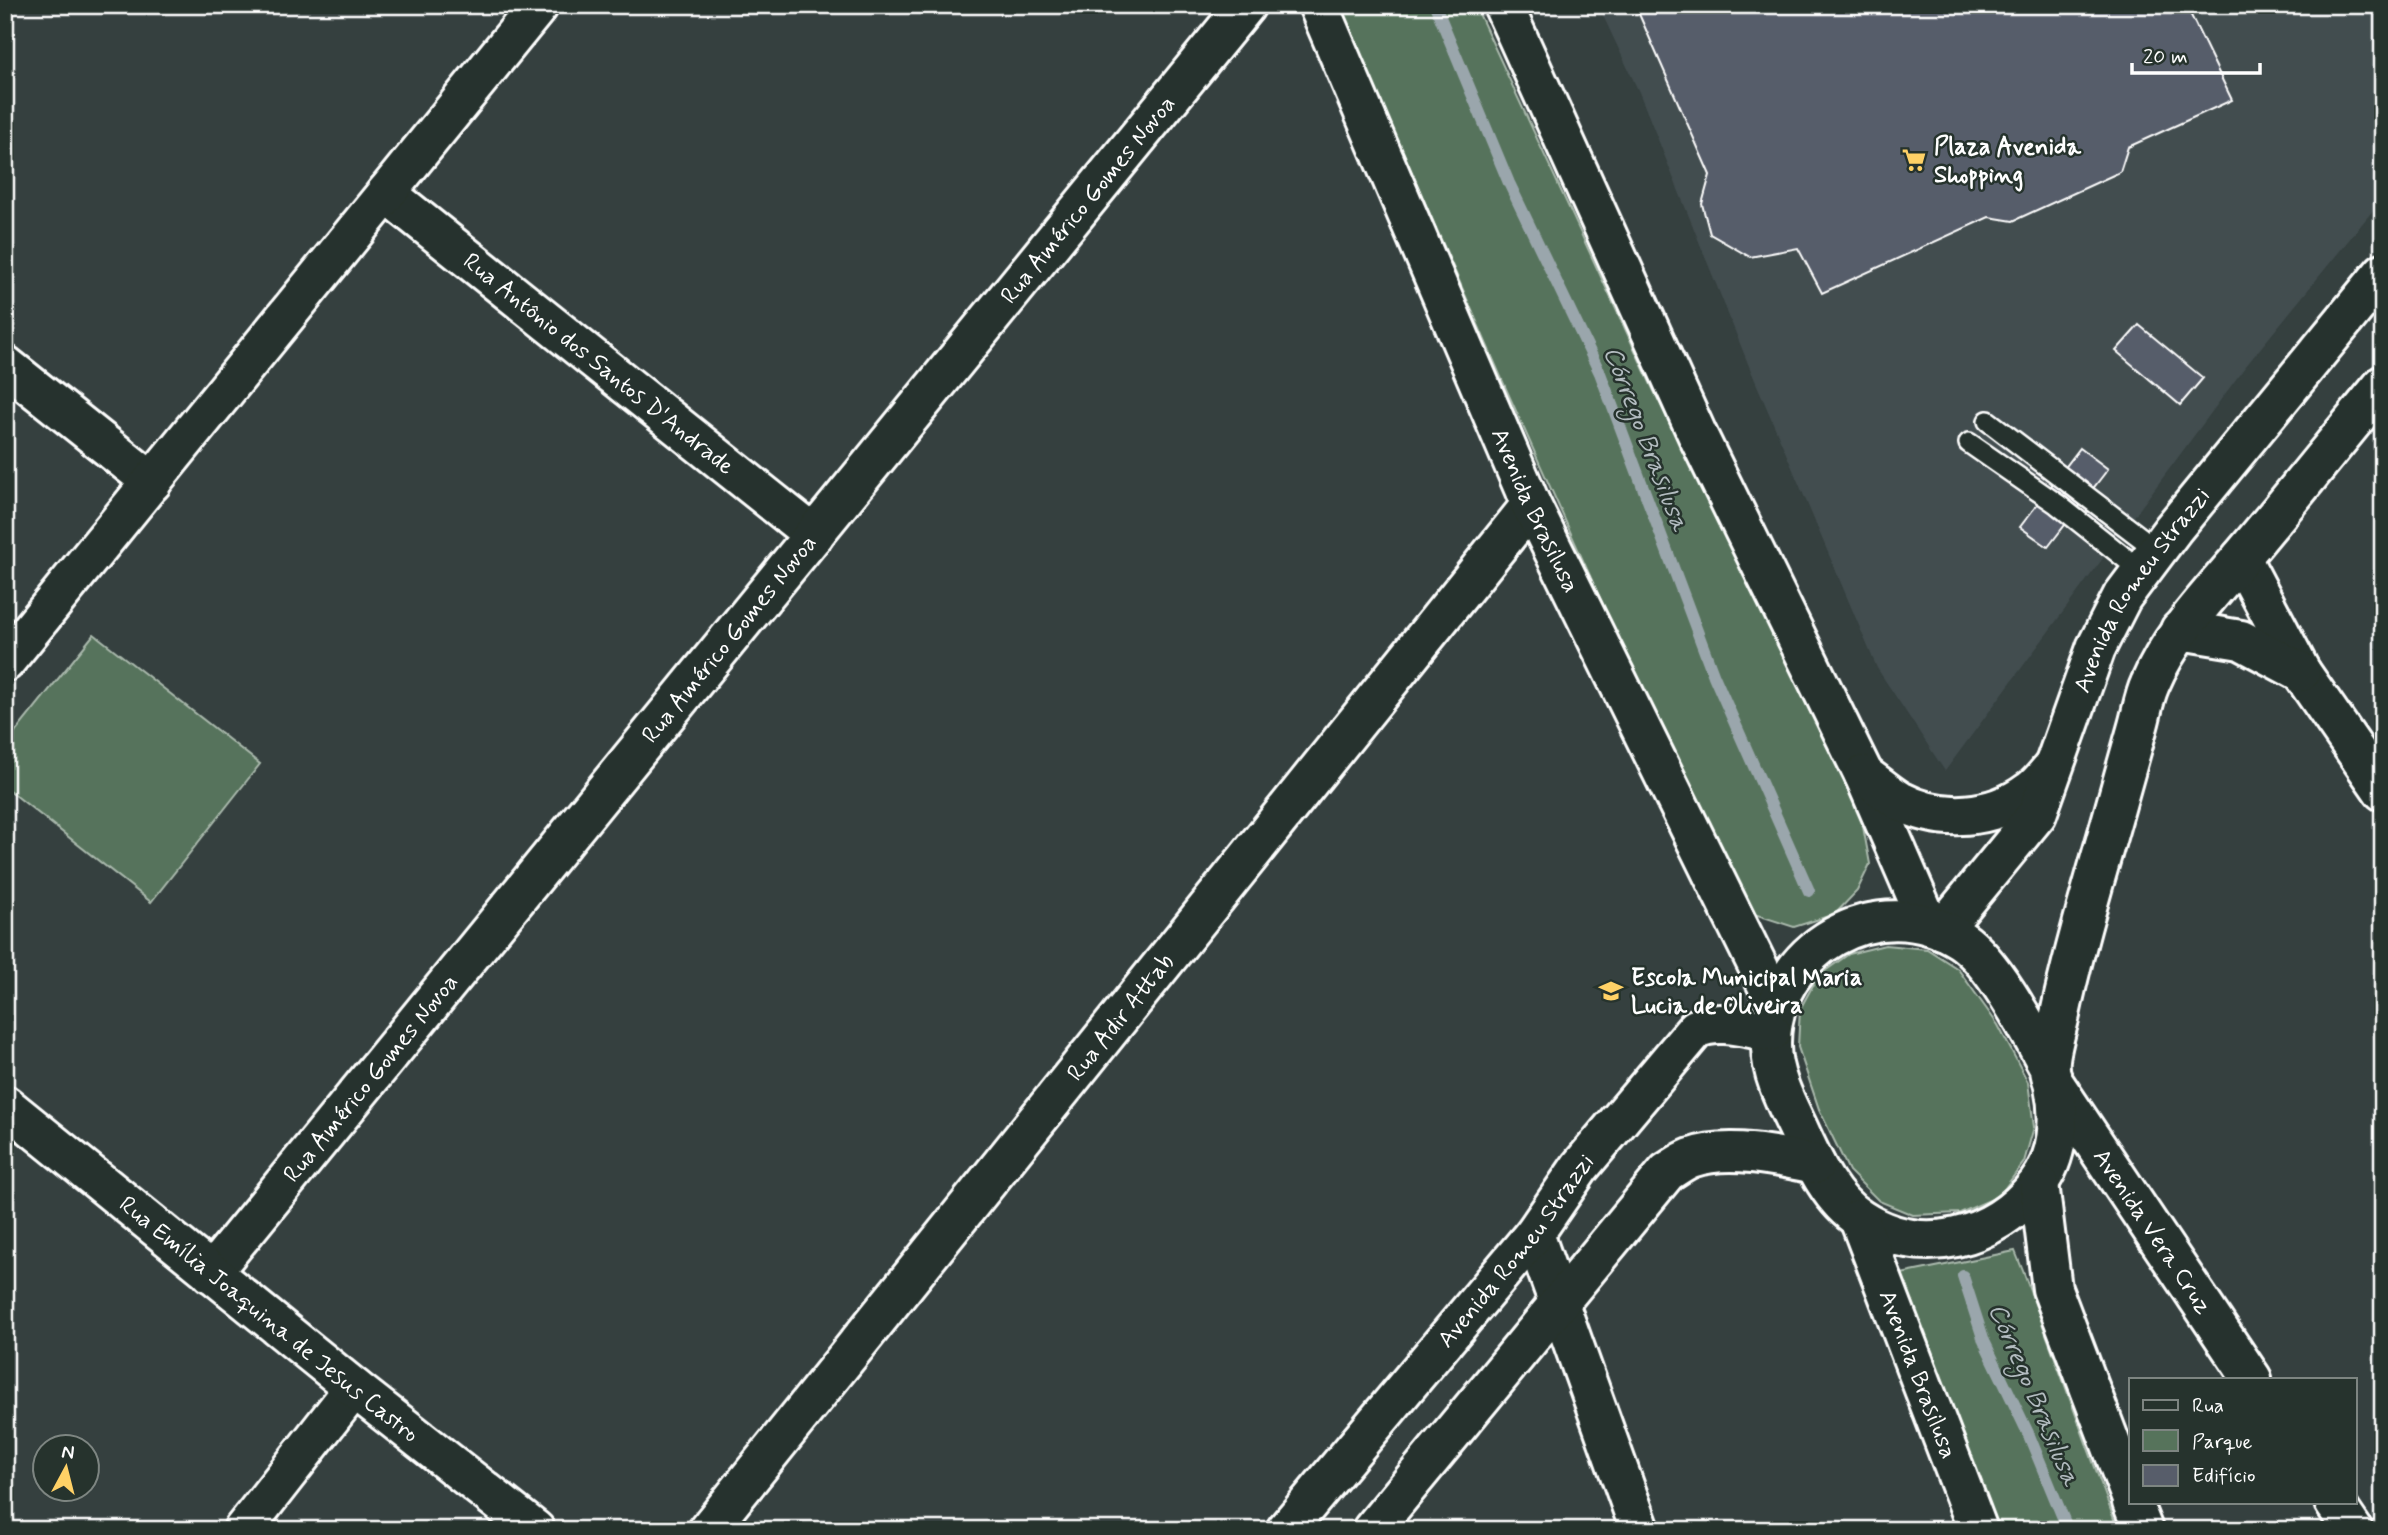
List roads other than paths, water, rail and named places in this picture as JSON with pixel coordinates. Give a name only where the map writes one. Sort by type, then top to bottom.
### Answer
[{"type":"street","points":[[5,662],[539,5]]},
{"type":"street","name":"Rua Américo Gomes Novoa","points":[[211,1273],[1246,5]]},
{"type":"street","name":"Avenida Brasilusa","points":[[1318,5],[1531,505],[1774,1018]]},
{"type":"street","points":[[1503,5],[1698,436],[1864,775],[1935,927]]},
{"type":"street","name":"Rua Antônio dos Santos D'Andrade","points":[[386,193],[814,535]]},
{"type":"street","name":"Avenida Romeu Strazzi","points":[[1935,927],[2038,814],[2096,648],[2122,597],[2149,560],[2383,273]]},
{"type":"street","points":[[5,365],[152,482]]},
{"type":"street","name":"Avenida Romeu Strazzi","points":[[2052,1075],[2070,970],[2150,685],[2180,631],[2383,385]]},
{"type":"street","name":"Rua Adir Attab","points":[[708,1530],[1531,505]]},
{"type":"street","points":[[2241,558],[2301,672],[2383,791]]},
{"type":"street","points":[[2180,631],[2241,640],[2301,672]]},
{"type":"street","points":[[1864,775],[1900,801],[1933,813],[1967,816],[2001,807],[2031,791],[2055,766]]},
{"type":"street","points":[[1935,927],[1908,920],[1859,925],[1835,935],[1814,949],[1786,982],[1774,1018],[1772,1065],[1815,1164],[1835,1195],[1859,1219],[1911,1239],[1940,1240],[1964,1236],[1991,1226],[2016,1208],[2046,1171],[2056,1144],[2058,1111],[2052,1075]]},
{"type":"street","name":"Avenida Vera Cruz","points":[[1935,927],[1960,939],[1975,951],[2016,1009],[2052,1075],[2251,1378]]},
{"type":"street","name":"Avenida Romeu Strazzi","points":[[1286,1530],[1534,1234],[1580,1167],[1696,1030],[1706,1024],[1774,1018]]},
{"type":"street","name":"Rua Emília Joaquina de Jesus Castro","points":[[5,1105],[354,1388],[535,1530]]},
{"type":"street","points":[[1372,1530],[1667,1172],[1690,1158],[1716,1153],[1772,1155],[1815,1164]]},
{"type":"street","points":[[2039,1182],[2052,1289],[2129,1491]]},
{"type":"street","name":"Avenida Brasilusa","points":[[1859,1219],[1978,1530]]},
{"type":"street","points":[[1534,1234],[1640,1530]]},
{"type":"street","points":[[243,1530],[354,1388]]},
{"type":"street","points":[[2134,1504],[2143,1530]]},
{"type":"street","points":[[2335,1504],[2353,1530]]},
{"type":"lane","points":[[1988,421],[2149,560]]},
{"type":"lane","points":[[1969,443],[2057,505],[2149,560]]},
{"type":"waterway","name":"Córrego Brasilusa","points":[[1435,5],[1509,183],[1600,373],[1714,676],[1809,891]]},
{"type":"waterway","name":"Córrego Brasilusa","points":[[1963,1276],[1984,1341],[2028,1433],[2068,1530]]},
{"type":"place","name":"Plaza Avenida Shopping","points":[[1914,160]]},
{"type":"place","name":"Escola Municipal Maria Lucia de Oliveira","points":[[1611,991]]}]
